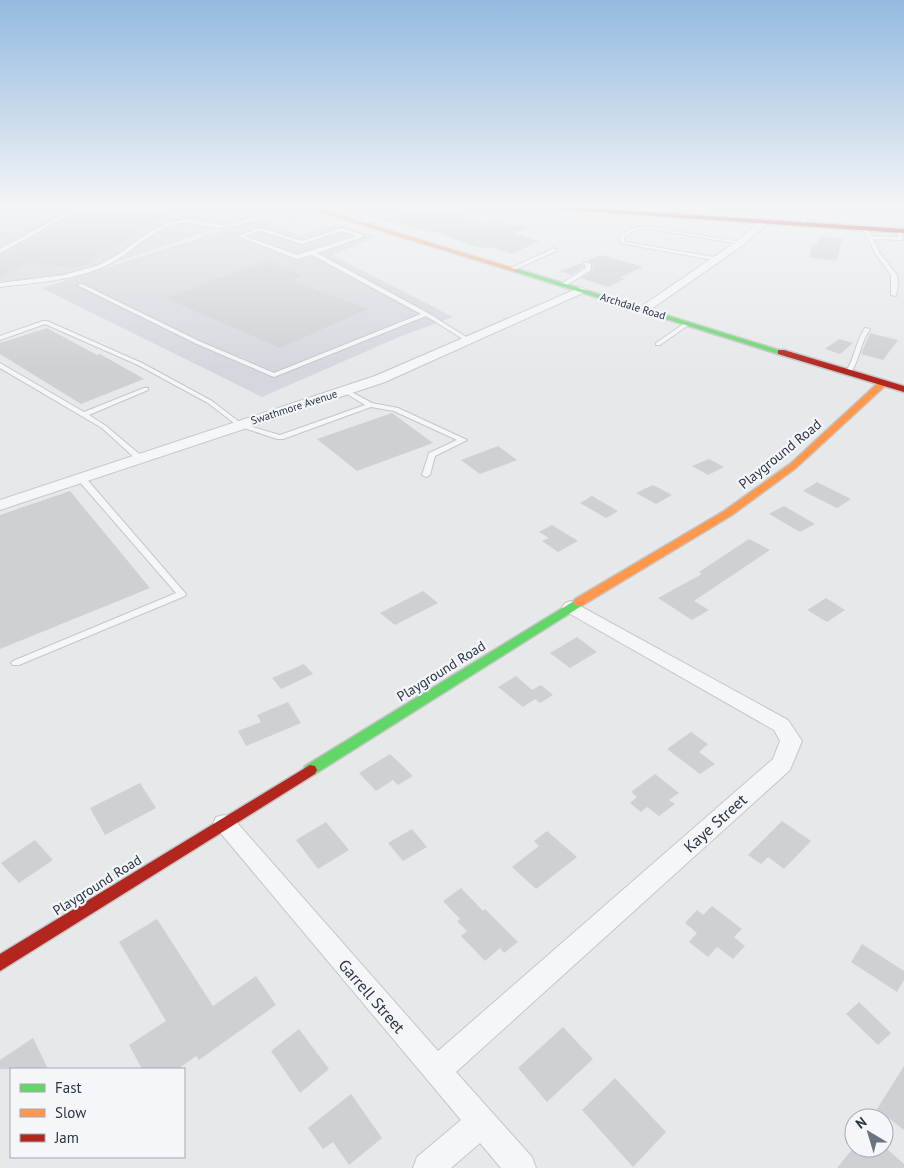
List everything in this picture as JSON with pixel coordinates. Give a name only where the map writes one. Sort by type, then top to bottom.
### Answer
[{"type":"main road","name":"Archdale Road","points":[[484,261],[904,390]]},
{"type":"main road","name":"Playground Road","points":[[0,963],[571,607],[728,513],[801,460],[883,384]]},
{"type":"street","points":[[644,310],[716,261]]},
{"type":"street","name":"Swathmore Avenue","points":[[0,505],[380,379],[581,290]]},
{"type":"street","name":"Kaye Street","points":[[436,1071],[782,764],[791,741],[781,724],[571,607]]},
{"type":"street","name":"Garrell Street","points":[[224,824],[521,1168]]},
{"type":"street","points":[[428,1168],[482,1122]]},
{"type":"lane","points":[[0,286],[65,276],[102,266],[111,261]]},
{"type":"lane","points":[[327,261],[426,314],[468,340]]},
{"type":"lane","points":[[512,269],[531,261]]},
{"type":"lane","points":[[885,261],[894,275],[896,284],[894,295]]},
{"type":"lane","points":[[563,285],[589,269],[589,265],[586,263]]},
{"type":"lane","points":[[80,285],[199,343],[274,375],[426,314]]},
{"type":"lane","points":[[0,338],[45,322],[140,364],[210,402],[240,425],[280,437],[370,405]]},
{"type":"lane","points":[[658,344],[687,324]]},
{"type":"lane","points":[[848,373],[854,366],[859,340],[867,329]]},
{"type":"lane","points":[[0,365],[104,427],[140,458]]},
{"type":"lane","points":[[84,415],[146,389]]},
{"type":"lane","points":[[344,390],[370,405],[396,409],[463,440],[432,455],[426,475]]},
{"type":"lane","points":[[16,663],[182,594],[81,478]]},
{"type":"shaded area","points":[[0,261],[120,261],[74,276],[0,288]]},
{"type":"shaded area","points":[[128,261],[343,261],[453,317],[399,337],[262,397],[42,288]]},
{"type":"building","points":[[0,261],[93,261],[81,268],[26,263],[0,279]]},
{"type":"building","points":[[267,261],[302,276],[290,280],[368,309],[280,348],[165,298]]},
{"type":"building","points":[[587,261],[620,261],[643,267],[621,277],[625,279],[608,287],[581,278],[593,270],[592,263]]},
{"type":"building","points":[[582,263],[584,267],[571,275],[560,271]]},
{"type":"building","points":[[47,328],[97,355],[100,354],[144,379],[81,404],[0,354],[0,343]]},
{"type":"building","points":[[870,333],[898,340],[883,360],[861,354]]},
{"type":"building","points":[[839,339],[853,343],[840,354],[825,349]]},
{"type":"building","points":[[392,413],[433,443],[357,471],[317,439]]},
{"type":"building","points":[[498,446],[517,460],[480,474],[461,460]]},
{"type":"building","points":[[709,459],[724,467],[708,475],[692,466]]},
{"type":"building","points":[[817,482],[851,499],[837,508],[803,491]]},
{"type":"building","points":[[653,485],[672,495],[656,504],[636,493]]},
{"type":"building","points":[[70,491],[150,588],[0,649],[0,515]]},
{"type":"building","points":[[592,496],[618,511],[606,518],[580,503]]},
{"type":"building","points":[[784,506],[815,524],[800,532],[769,514]]},
{"type":"building","points":[[552,525],[578,541],[558,552],[542,541],[549,538],[539,532]]},
{"type":"building","points":[[749,539],[770,550],[694,601],[709,610],[692,620],[658,598],[702,574],[699,572]]},
{"type":"building","points":[[423,591],[438,603],[395,625],[380,613]]},
{"type":"building","points":[[826,598],[845,610],[827,622],[807,610]]},
{"type":"building","points":[[577,637],[597,652],[570,668],[550,653]]},
{"type":"building","points":[[304,664],[313,674],[281,689],[272,678]]},
{"type":"building","points":[[516,676],[532,690],[541,685],[553,695],[540,703],[535,699],[523,707],[498,687]]},
{"type":"building","points":[[288,702],[301,723],[246,746],[238,731],[261,722],[257,715]]},
{"type":"building","points":[[691,732],[708,744],[699,752],[715,764],[700,774],[667,749]]},
{"type":"building","points":[[390,754],[413,776],[398,785],[393,780],[376,791],[359,773]]},
{"type":"building","points":[[655,774],[679,793],[669,800],[675,804],[659,816],[647,807],[641,812],[630,803],[637,797],[631,792]]},
{"type":"building","points":[[140,783],[156,808],[105,835],[90,808]]},
{"type":"building","points":[[782,821],[811,841],[784,869],[768,857],[761,864],[748,855]]},
{"type":"building","points":[[326,822],[349,850],[318,869],[296,840]]},
{"type":"building","points":[[412,829],[427,847],[403,861],[388,843]]},
{"type":"building","points":[[547,831],[577,857],[536,889],[512,867],[539,846],[534,841]]},
{"type":"building","points":[[35,840],[53,860],[19,883],[1,863]]},
{"type":"building","points":[[461,888],[483,911],[485,909],[518,942],[504,953],[500,948],[485,961],[461,936],[467,931],[457,921],[460,919],[443,901]]},
{"type":"building","points":[[712,906],[742,929],[734,937],[745,946],[733,959],[717,947],[708,957],[689,942],[697,933],[685,923],[697,910],[703,915]]},
{"type":"building","points":[[157,919],[213,1006],[256,976],[276,1005],[199,1060],[196,1056],[179,1068],[141,1068],[129,1045],[166,1021],[119,942]]},
{"type":"building","points":[[862,944],[904,971],[904,980],[897,992],[851,962]]},
{"type":"building","points":[[859,1002],[891,1033],[878,1045],[846,1014]]},
{"type":"building","points":[[563,1027],[593,1059],[547,1102],[518,1068]]},
{"type":"building","points":[[299,1029],[329,1069],[300,1093],[271,1051]]},
{"type":"building","points":[[33,1038],[48,1068],[0,1069],[0,1060]]},
{"type":"building","points":[[904,1066],[904,1130],[894,1122],[894,1108],[878,1108]]},
{"type":"building","points":[[615,1078],[666,1132],[633,1167],[582,1110]]},
{"type":"building","points":[[351,1094],[382,1138],[349,1165],[333,1142],[323,1149],[308,1128]]},
{"type":"building","points":[[894,1155],[904,1164],[904,1168],[837,1168],[845,1158],[894,1158]]},
{"type":"traffic: fast","points":[[515,270],[781,352]]},
{"type":"traffic: fast","points":[[310,770],[579,602]]},
{"type":"traffic: slow","points":[[484,261],[515,270]]},
{"type":"traffic: slow","points":[[579,602],[728,513],[793,466],[883,383]]},
{"type":"traffic: jam","points":[[781,352],[904,389]]},
{"type":"traffic: jam","points":[[0,963],[310,770]]}]
